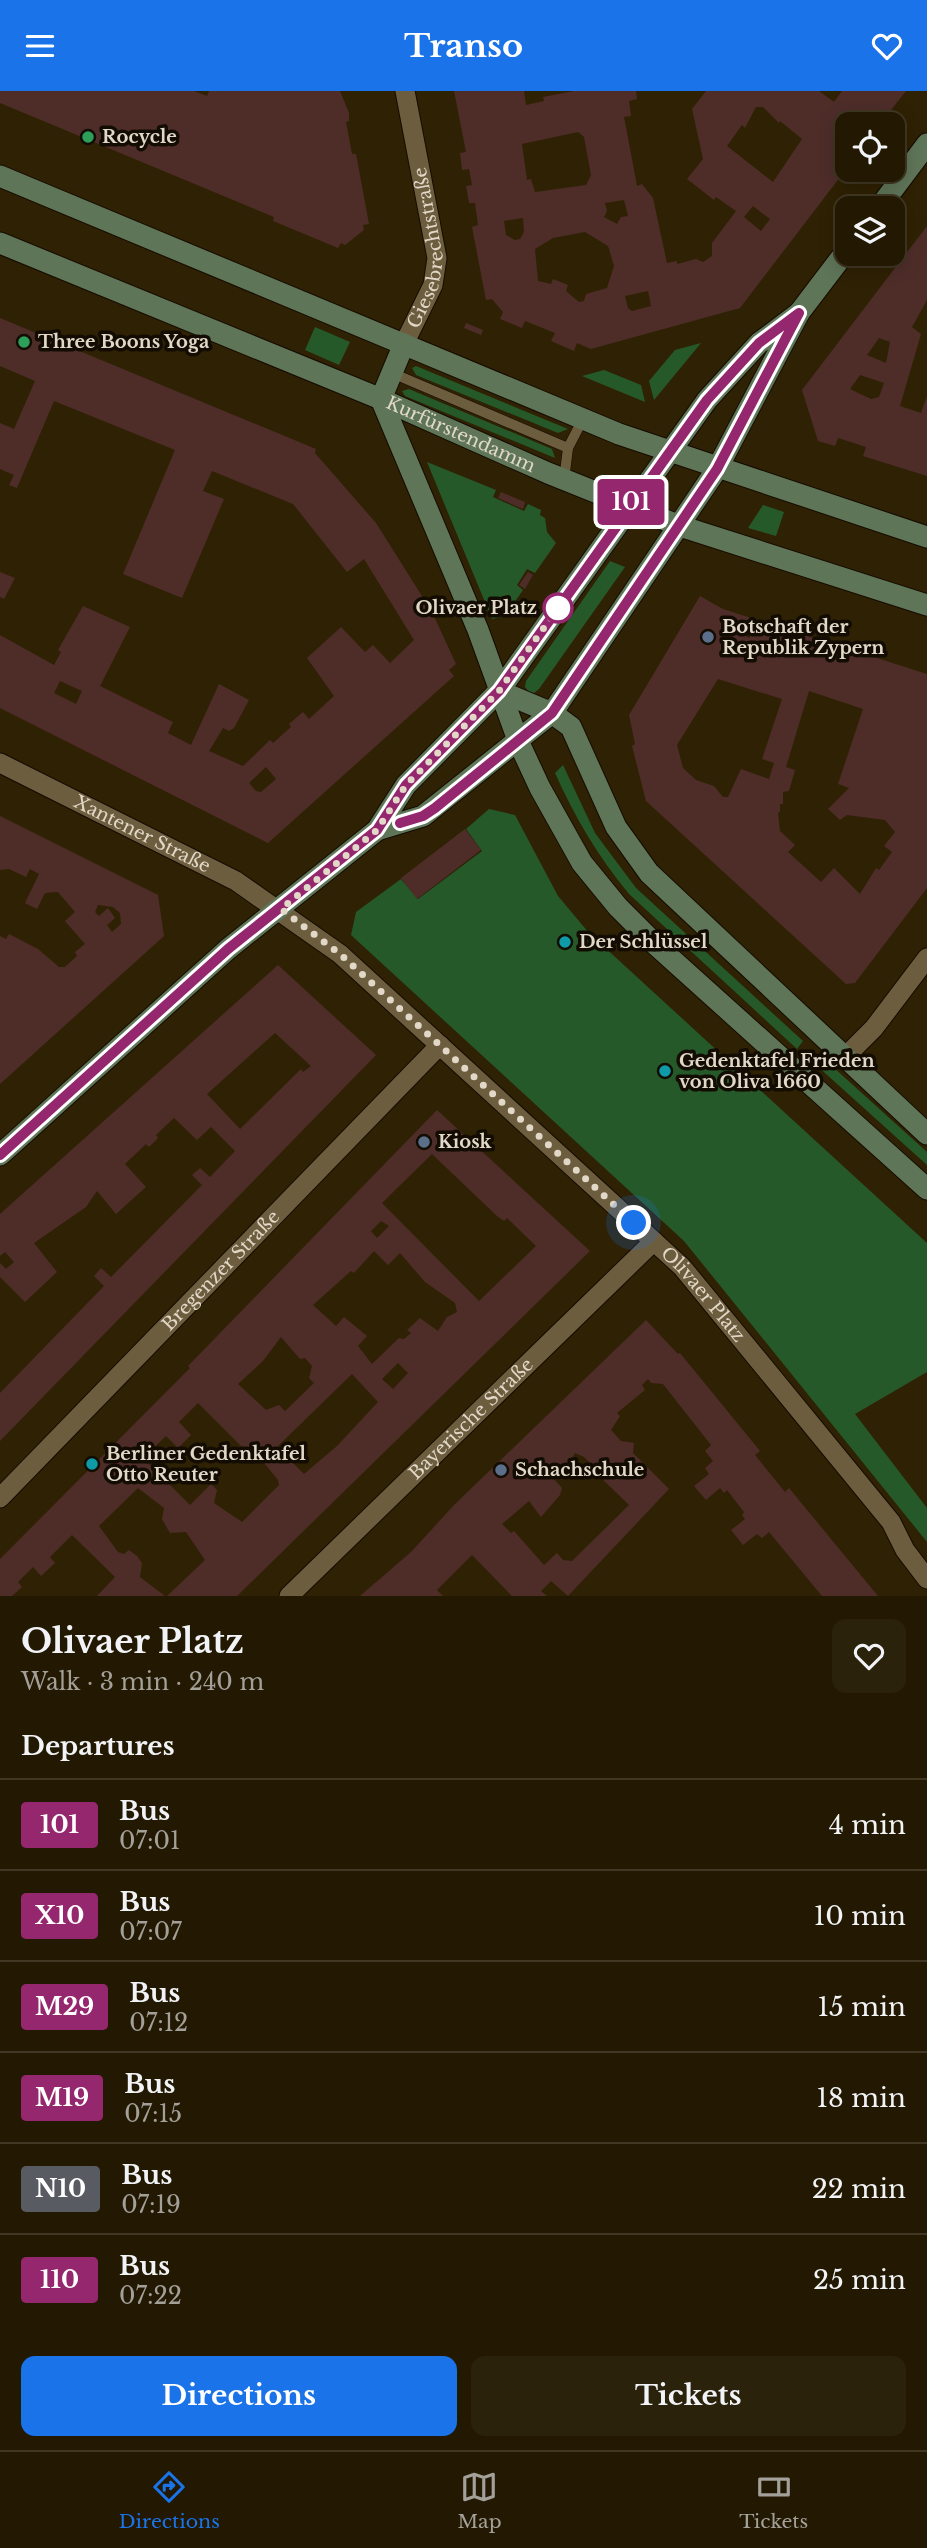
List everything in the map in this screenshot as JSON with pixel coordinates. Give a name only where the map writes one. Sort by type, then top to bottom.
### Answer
[{"type":"main road","points":[[887,196],[927,144]]},
{"type":"main road","points":[[0,176],[667,453],[927,537]]},
{"type":"main road","name":"Kurfürstendamm","points":[[0,243],[381,399],[564,480],[680,526],[927,605]]},
{"type":"main road","points":[[377,830],[423,816],[519,743],[552,713],[717,469],[799,313],[835,266]]},
{"type":"main road","points":[[0,1155],[228,949],[377,830],[406,785],[499,691],[707,400],[759,343],[799,313]]},
{"type":"main road","name":"Giesebrechtstraße","points":[[381,399],[404,344]]},
{"type":"main road","points":[[381,399],[478,630],[519,743],[582,863],[618,907],[657,946],[927,1189]]},
{"type":"main road","points":[[499,691],[552,713],[571,727],[616,827],[649,873],[927,1134]]},
{"type":"street","name":"Giesebrechtstraße","points":[[404,344],[433,285],[438,258],[405,91]]},
{"type":"street","name":"Xantener Straße","points":[[0,763],[236,881],[281,909]]},
{"type":"street","name":"Olivaer Platz","points":[[281,909],[334,949],[654,1241],[698,1285],[891,1522],[905,1551],[927,1579]]},
{"type":"street","points":[[844,1058],[874,1028],[927,958]]},
{"type":"street","name":"Bregenzer Straße","points":[[0,1498],[440,1045]]},
{"type":"street","name":"Bayerische Straße","points":[[289,1596],[654,1241]]},
{"type":"lane","points":[[392,373],[568,448]]},
{"type":"lane","points":[[564,480],[568,448],[583,419]]},
{"type":"green space","points":[[315,327],[350,342],[339,365],[305,350]]},
{"type":"green space","points":[[701,343],[654,400],[649,381],[675,350]]},
{"type":"green space","points":[[416,366],[568,429],[558,433],[416,375],[412,368]]},
{"type":"green space","points":[[604,370],[641,385],[645,402],[582,376]]},
{"type":"green space","points":[[409,389],[552,449],[555,458],[405,396],[402,391]]},
{"type":"green space","points":[[427,462],[496,490],[493,497],[524,511],[528,504],[541,510],[540,515],[545,518],[547,532],[556,543],[535,573],[527,569],[517,585],[523,590],[505,616],[492,619]]},
{"type":"green space","points":[[763,505],[784,512],[776,536],[748,528]]},
{"type":"green space","points":[[610,561],[625,567],[539,689],[534,693],[529,692],[525,687],[526,681]]},
{"type":"green space","points":[[563,765],[595,833],[636,888],[803,1041],[797,1049],[629,894],[597,851],[571,806],[555,773]]},
{"type":"green space","points":[[489,809],[515,815],[558,896],[589,933],[927,1243],[927,1372],[855,1414],[927,1508],[927,1542],[684,1241],[351,935],[356,912],[401,879],[418,899],[482,851],[466,829]]},
{"type":"green space","points":[[822,1057],[927,1152],[927,1165],[815,1064]]},
{"type":"building","points":[[0,91],[194,91],[207,96],[209,91],[340,91],[349,113],[349,121],[346,122],[352,154],[356,154],[369,224],[363,225],[364,230],[345,245],[341,243],[338,248],[273,221],[274,217],[0,103]]},
{"type":"building","points":[[454,91],[524,91],[526,105],[544,101],[543,97],[574,91],[636,91],[637,99],[629,101],[631,116],[624,117],[637,186],[642,184],[653,198],[667,263],[677,261],[677,264],[696,259],[703,262],[712,256],[712,243],[736,211],[716,197],[714,200],[687,179],[703,159],[692,109],[706,91],[819,91],[834,102],[842,91],[906,91],[889,112],[835,112],[836,182],[740,308],[591,349],[577,343],[574,351],[551,341],[555,333],[525,321],[522,328],[500,319],[503,312],[492,299],[486,300],[472,227],[478,225],[475,203],[469,203],[466,186],[472,185],[469,169],[462,170],[460,153],[466,152]],"holes":[[[756,107],[763,107],[779,123],[780,121],[802,139],[773,182],[727,146],[742,125],[745,128]],[[578,132],[584,137],[591,175],[586,185],[535,192],[531,179],[527,180],[522,144]],[[624,200],[628,216],[621,217],[617,224],[604,217],[607,211],[605,203]],[[753,206],[770,219],[761,231],[744,217]],[[523,218],[524,232],[520,239],[515,240],[506,235],[504,221]],[[585,232],[608,246],[614,266],[607,288],[586,294],[584,301],[579,302],[566,291],[568,285],[553,279],[551,284],[538,281],[535,249],[553,238]],[[648,291],[651,306],[632,311],[628,308],[625,296]]]},
{"type":"building","points":[[927,226],[927,300],[912,327],[921,334],[900,406],[921,413],[927,396],[927,476],[863,456],[866,447],[838,438],[835,446],[818,441],[802,390],[897,266],[905,266],[905,255]],"holes":[[[879,338],[890,342],[886,363],[867,355]],[[860,375],[884,383],[879,397],[871,399],[850,389]]]},
{"type":"building","points":[[0,318],[316,449],[315,453],[376,523],[432,612],[456,664],[449,670],[454,676],[268,843],[0,708],[0,635],[54,665],[61,652],[58,650],[83,606],[130,627],[100,686],[173,722],[168,733],[191,745],[219,684],[249,700],[234,728],[229,731],[223,728],[209,751],[243,766],[270,740],[273,743],[291,727],[289,724],[303,712],[309,719],[334,696],[307,658],[341,627],[365,652],[373,645],[390,663],[414,640],[364,559],[347,572],[293,504],[212,471],[203,491],[224,499],[182,598],[123,574],[175,450],[54,401],[17,488],[9,485],[14,475],[0,469],[0,423],[14,429],[35,381],[0,366]],"holes":[[[60,681],[82,691],[76,704],[54,693]],[[266,767],[276,779],[261,792],[256,791],[249,783]]]},
{"type":"building","points":[[466,323],[483,330],[481,335],[464,328]]},
{"type":"building","points":[[501,492],[525,502],[523,509],[498,498]]},
{"type":"building","points":[[0,572],[15,578],[4,599],[0,597]]},
{"type":"building","points":[[528,572],[533,575],[525,589],[519,585]]},
{"type":"building","points":[[700,596],[723,609],[751,618],[741,633],[749,638],[761,621],[927,674],[927,888],[855,983],[846,984],[646,801],[632,746],[635,744],[629,715]],"holes":[[[718,679],[782,699],[762,759],[774,763],[769,779],[741,769],[728,797],[723,797],[714,786],[696,780],[683,768],[677,745]],[[809,691],[863,709],[838,784],[849,788],[828,809],[840,820],[847,815],[885,820],[895,832],[884,846],[892,852],[879,870],[876,868],[860,894],[834,868],[821,882],[788,852],[795,845],[780,831],[780,804],[783,804],[783,792],[789,791],[795,770],[786,767]]]},
{"type":"building","points":[[0,816],[158,895],[164,936],[0,1084],[0,936],[6,939],[9,934],[38,949],[59,967],[65,967],[77,956],[75,952],[85,944],[65,921],[75,912],[58,892],[45,893],[37,909],[25,903],[39,874],[30,869],[26,877],[9,869],[0,870]],"holes":[[[98,905],[113,907],[120,913],[121,924],[112,932],[107,925],[115,918],[108,908],[99,916],[95,912]]]},
{"type":"building","points":[[465,829],[481,850],[417,899],[401,878]]},
{"type":"building","points":[[278,965],[376,1055],[0,1441],[0,1393],[104,1286],[94,1276],[101,1268],[111,1277],[202,1185],[192,1175],[200,1168],[210,1177],[235,1151],[211,1127],[197,1140],[174,1118],[156,1135],[158,1138],[149,1147],[146,1144],[125,1164],[146,1187],[116,1214],[97,1191],[86,1207],[34,1243],[57,1272],[25,1302],[0,1277],[0,1263],[6,1269],[14,1262],[5,1252],[0,1256],[0,1214]],"holes":[[[275,1033],[311,1066],[303,1072],[301,1069],[240,1129],[207,1094]]]},
{"type":"building","points":[[437,1110],[590,1251],[237,1596],[167,1596],[205,1560],[186,1532],[170,1533],[162,1519],[164,1508],[138,1488],[99,1526],[118,1552],[124,1554],[129,1550],[137,1556],[142,1563],[140,1577],[165,1596],[97,1596],[115,1577],[72,1535],[50,1557],[55,1563],[41,1576],[33,1567],[18,1582],[22,1587],[12,1596],[0,1596],[0,1559],[190,1368],[188,1366]],"holes":[[[432,1154],[497,1216],[504,1221],[507,1218],[536,1246],[479,1301],[382,1203]],[[381,1221],[389,1226],[377,1238],[371,1231]],[[374,1251],[388,1265],[400,1253],[425,1282],[455,1303],[457,1312],[447,1317],[438,1331],[420,1318],[407,1330],[411,1333],[404,1339],[399,1338],[372,1364],[358,1346],[367,1336],[344,1317],[336,1326],[313,1305],[351,1271],[354,1273]],[[281,1337],[300,1359],[305,1358],[312,1366],[309,1378],[314,1383],[285,1411],[279,1405],[266,1410],[238,1384],[263,1361]],[[398,1363],[408,1373],[393,1389],[382,1379]],[[352,1374],[378,1402],[337,1446],[304,1474],[277,1447]],[[198,1403],[245,1450],[241,1454],[246,1460],[261,1459],[279,1485],[242,1522],[214,1503],[217,1490],[211,1484],[190,1505],[143,1458],[166,1436],[178,1448],[191,1435],[179,1422]]]},
{"type":"building","points":[[646,1320],[678,1354],[680,1353],[760,1451],[755,1455],[785,1492],[789,1488],[878,1596],[822,1596],[769,1532],[762,1538],[757,1534],[743,1545],[731,1530],[745,1519],[742,1515],[744,1512],[727,1490],[724,1493],[720,1488],[706,1500],[694,1486],[709,1474],[705,1468],[713,1461],[705,1451],[711,1445],[663,1384],[651,1383],[648,1379],[642,1385],[645,1390],[617,1413],[620,1416],[611,1430],[621,1441],[634,1443],[633,1453],[669,1489],[568,1596],[551,1581],[541,1591],[547,1596],[512,1596],[472,1555],[437,1590],[443,1596],[360,1596],[411,1552],[455,1504]],"holes":[[[575,1453],[584,1457],[597,1470],[595,1472],[629,1505],[572,1561],[563,1560],[557,1553],[544,1565],[514,1531],[511,1533],[502,1524],[529,1501],[541,1517],[560,1495],[562,1488],[553,1478],[561,1468],[566,1469]]]},
{"type":"bus line","name":"101","points":[[0,1155],[228,949],[377,830],[406,785],[499,691],[594,554],[707,400],[759,343],[799,313],[717,469],[552,713],[519,743],[435,808],[423,816],[400,823]]},
{"type":"place","name":"Rocycle","points":[[88,137]]},
{"type":"place","name":"Three Boons Yoga","points":[[24,342]]},
{"type":"place","name":"Olivaer Platz","points":[[558,608]]},
{"type":"place","name":"Botschaft der Republik Zypern","points":[[708,637]]},
{"type":"place","name":"Der Schlüssel","points":[[565,942]]},
{"type":"place","name":"Gedenktafel Frieden von Oliva 1660","points":[[665,1071]]},
{"type":"place","name":"Kiosk","points":[[424,1142]]},
{"type":"place","name":"Berliner Gedenktafel Otto Reuter","points":[[92,1464]]},
{"type":"place","name":"Schachschule","points":[[501,1470]]},
{"type":"route","points":[[558,608],[499,691],[406,785],[377,830],[281,909],[340,954],[634,1223]]}]
